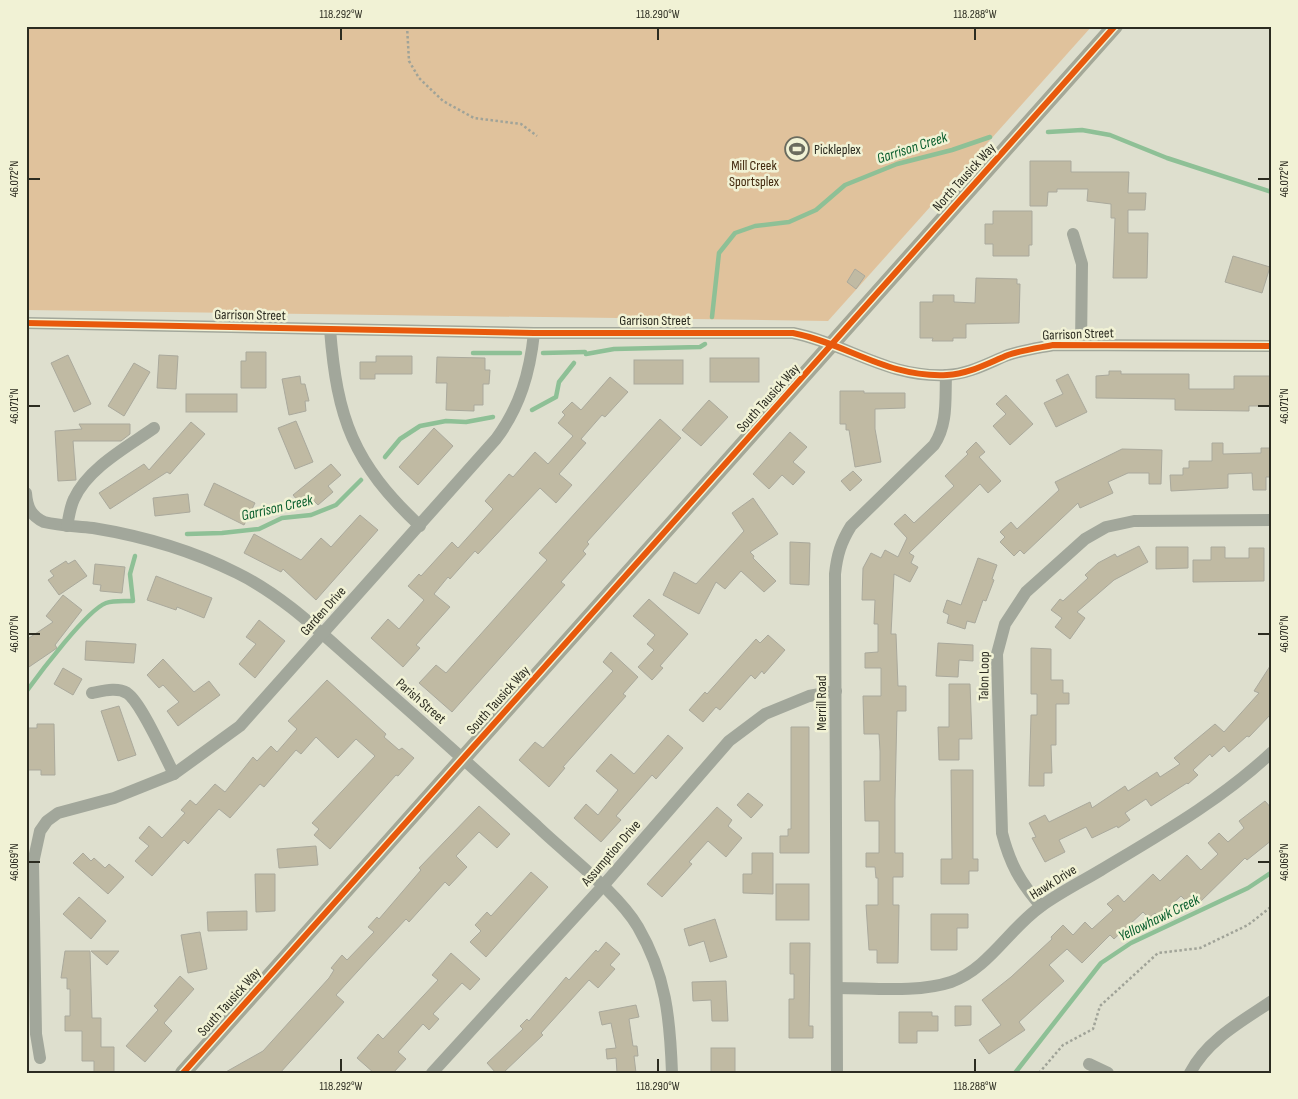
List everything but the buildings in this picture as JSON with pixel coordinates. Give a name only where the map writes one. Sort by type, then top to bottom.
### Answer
[{"type":"main road","name":"North Tausick Way","points":[[832,344],[1115,26]]},
{"type":"main road","name":"South Tausick Way","points":[[183,1073],[832,344]]},
{"type":"street","points":[[1073,234],[1082,264],[1082,345]]},
{"type":"street","name":"Garrison Street","points":[[26,323],[534,332],[793,333],[832,344],[889,368],[913,373],[946,375],[972,370],[1030,349],[1082,345],[1272,346]]},
{"type":"street","points":[[330,329],[337,386],[353,442],[366,465],[383,488],[420,526]]},
{"type":"street","name":"Garden Drive","points":[[40,1058],[36,1034],[33,863],[40,831],[58,812],[114,798],[174,774],[240,726],[496,439],[514,412],[528,372],[534,332]]},
{"type":"street","name":"Merrill Road","points":[[837,1073],[835,574],[842,540],[863,513],[939,438],[945,417],[946,375]]},
{"type":"street","points":[[67,526],[74,499],[89,479],[108,461],[154,428]]},
{"type":"street","name":"Parish Street","points":[[26,493],[29,510],[35,517],[44,522],[121,534],[209,560],[266,590],[322,634],[463,758],[602,887],[636,924],[659,969],[669,1020],[672,1073]]},
{"type":"street","name":"Talon Loop","points":[[1041,906],[1022,884],[1008,857],[1002,833],[998,654],[1005,624],[1026,592],[1085,539],[1106,527],[1134,521],[1272,520]]},
{"type":"street","points":[[92,693],[109,689],[126,693],[138,708],[174,774]]},
{"type":"street","name":"Assumption Drive","points":[[432,1073],[602,887],[729,741],[746,726],[786,704],[809,696],[836,691]]},
{"type":"street","name":"Hawk Drive","points":[[838,988],[919,987],[951,982],[975,969],[1041,906],[1183,821],[1237,783],[1271,754]]},
{"type":"street","points":[[1190,1073],[1207,1048],[1272,1001]]},
{"type":"street","points":[[1089,1064],[1108,1073]]},
{"type":"path","points":[[407,26],[409,62],[419,78],[443,101],[474,118],[520,124],[537,136]]},
{"type":"path","points":[[1039,1073],[1063,1045],[1092,1029],[1100,1006],[1158,953],[1200,948],[1248,924],[1272,906]]},
{"type":"green space","name":"Mill Creek Sportsplex","points":[[26,26],[1092,26],[828,321],[26,310]]},
{"type":"waterway","name":"Garrison Creek","points":[[1048,132],[1082,130],[1110,135],[1167,158],[1272,192]]},
{"type":"waterway","name":"Garrison Creek","points":[[712,317],[719,253],[735,233],[755,226],[789,222],[816,210],[845,185],[897,164],[952,150],[990,137]]},
{"type":"waterway","name":"Garrison Creek","points":[[586,354],[614,349],[700,347],[705,344]]},
{"type":"waterway","points":[[543,353],[585,352]]},
{"type":"waterway","points":[[473,353],[520,353]]},
{"type":"waterway","name":"Garrison Creek","points":[[532,410],[556,397],[559,382],[574,363]]},
{"type":"waterway","name":"Garrison Creek","points":[[385,457],[400,439],[420,426],[446,421],[466,422],[493,417]]},
{"type":"waterway","name":"Garrison Creek","points":[[187,534],[259,529],[282,518],[311,515],[336,505],[361,480]]},
{"type":"waterway","name":"Garrison Creek","points":[[26,692],[41,671],[87,617],[106,603],[133,601],[130,574],[135,556]]},
{"type":"waterway","name":"Yellowhawk Creek","points":[[1015,1073],[1101,963],[1131,943],[1248,888],[1272,872]]},
{"type":"cycle path","points":[[183,1073],[1115,26]]},
{"type":"cycle path","points":[[26,323],[534,333],[793,333],[813,338],[886,366],[925,375],[955,374],[986,365],[1014,353],[1053,345],[1272,346]]},
{"type":"place","name":"Pickleplex","points":[[797,149]]}]
